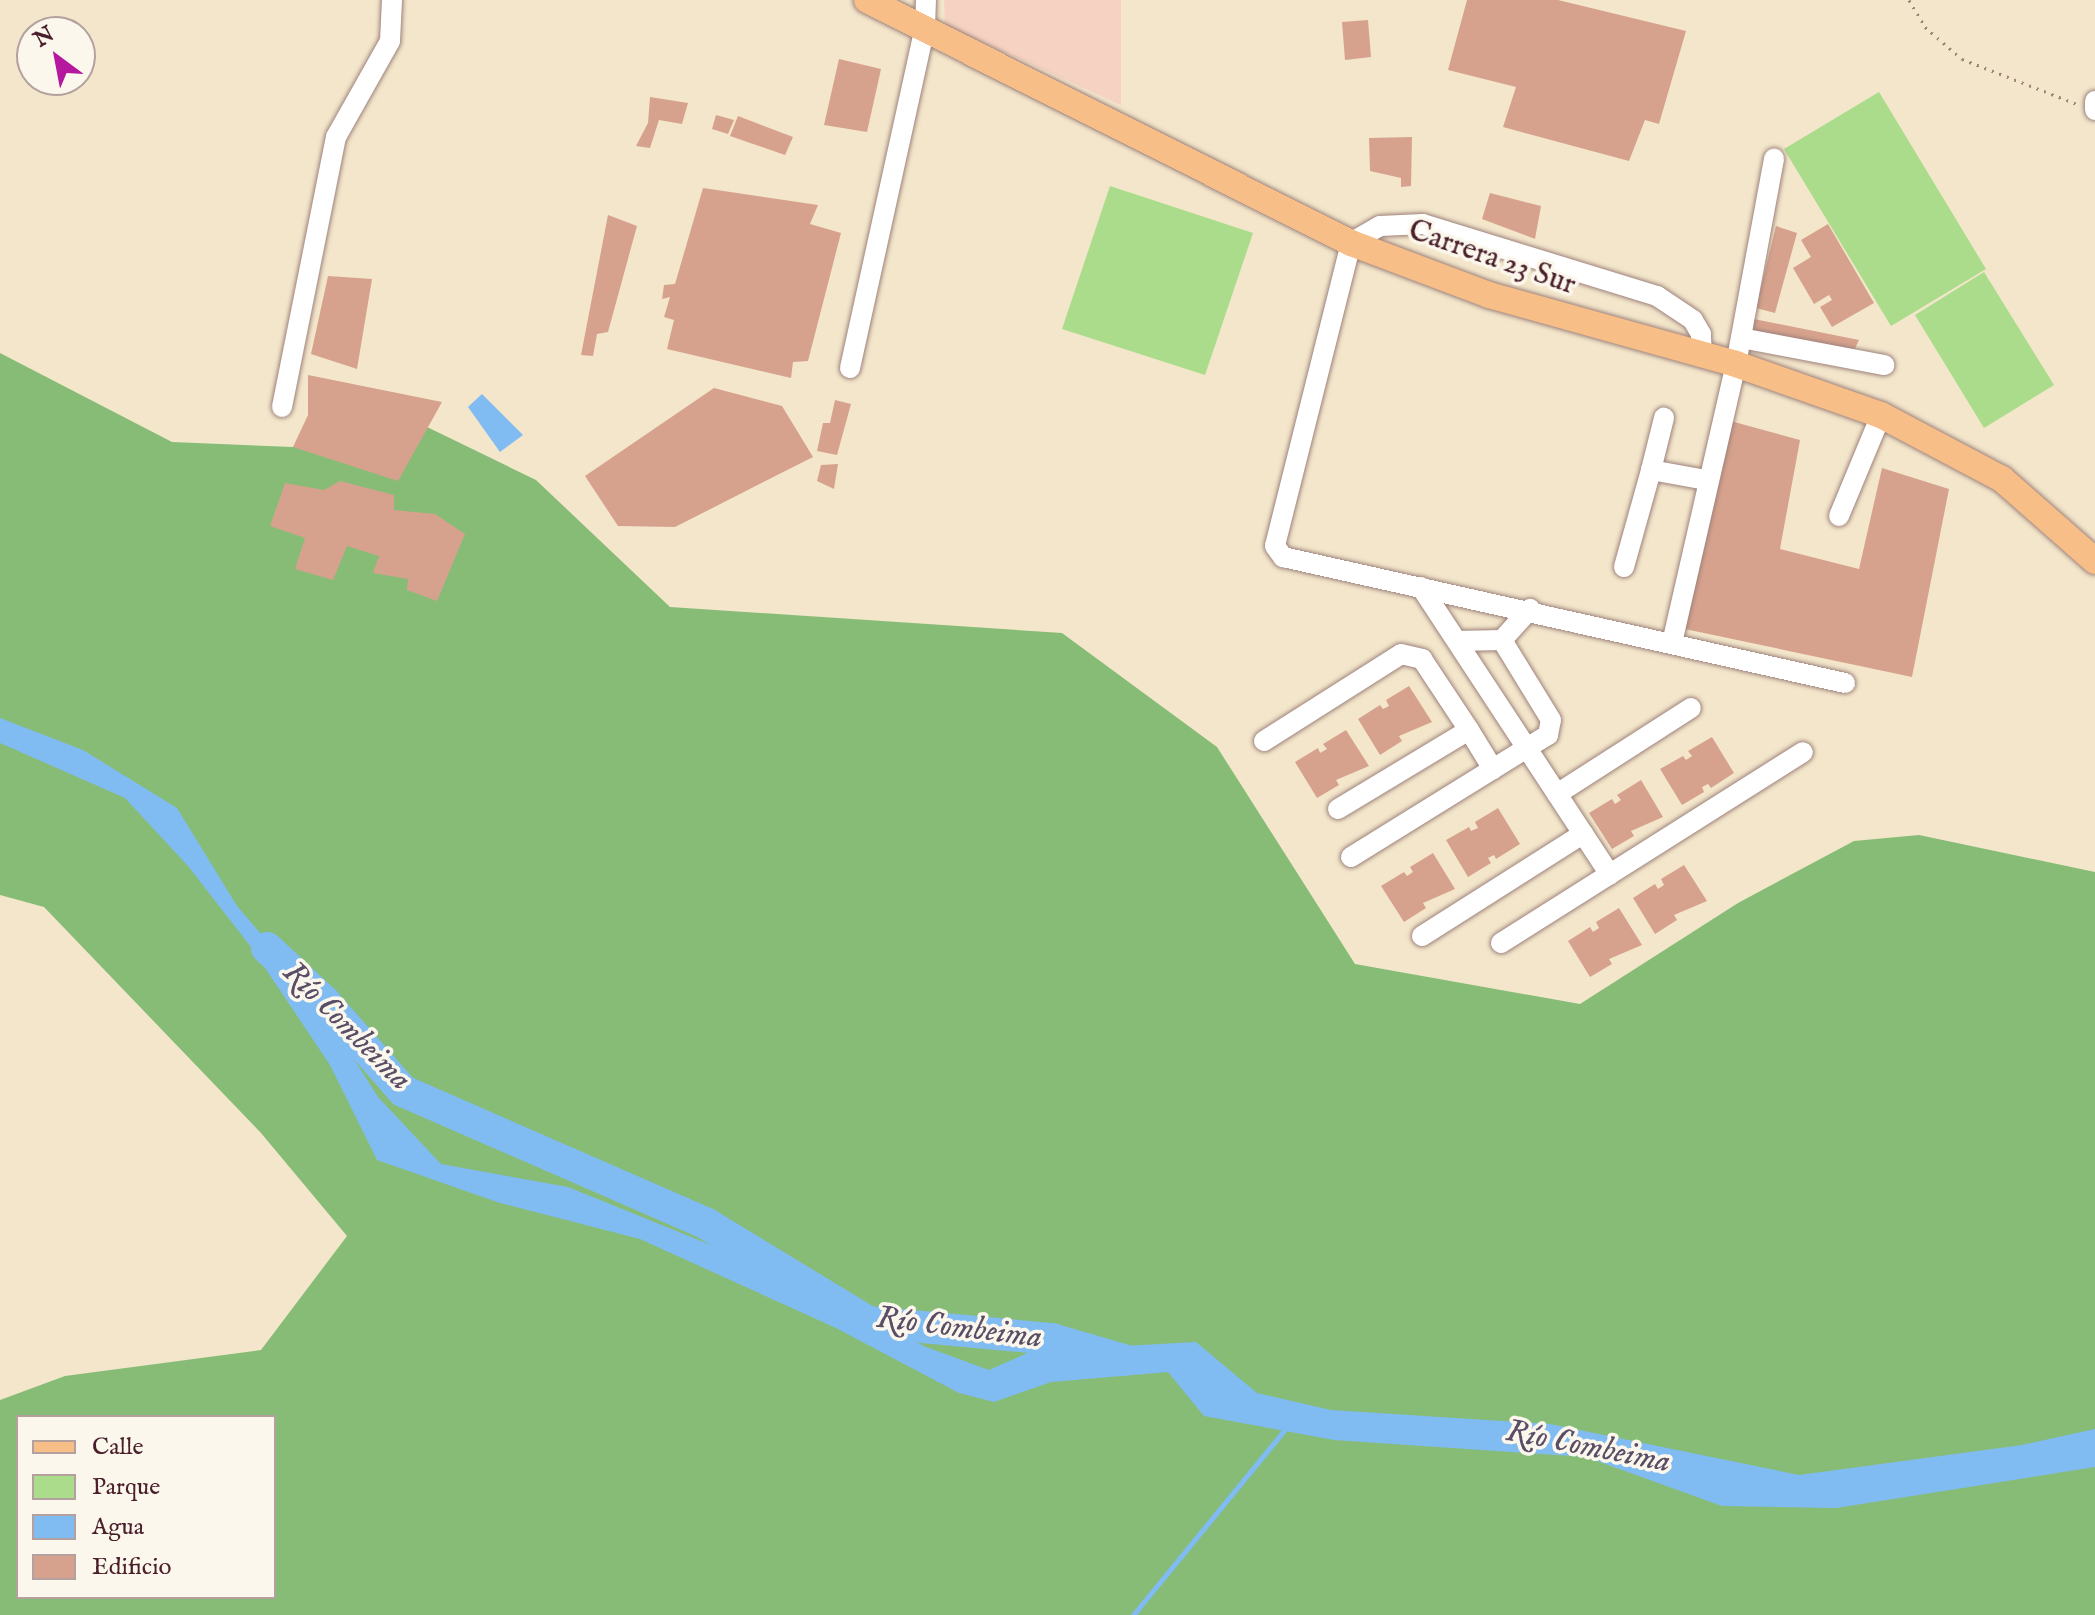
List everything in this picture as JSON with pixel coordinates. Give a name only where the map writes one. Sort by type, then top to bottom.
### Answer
[{"type":"main road","name":"Carrera 23 Sur","points":[[867,0],[1351,243],[1489,295],[1736,364],[1881,415],[2002,479],[2095,561]]},
{"type":"street","points":[[282,407],[336,137],[390,41],[395,21],[392,0]]},
{"type":"street","points":[[850,368],[925,28],[926,0]]},
{"type":"street","points":[[1672,643],[1706,480],[1736,364],[1774,158]]},
{"type":"street","points":[[1702,356],[1701,334],[1693,320],[1657,296],[1423,224],[1380,226],[1351,243],[1275,546],[1283,557],[1530,609],[1845,683]]},
{"type":"street","points":[[1741,338],[1884,365]]},
{"type":"street","points":[[1839,516],[1881,415]]},
{"type":"street","points":[[1624,567],[1664,418]]},
{"type":"street","points":[[1651,470],[1706,480]]},
{"type":"street","points":[[1421,587],[1610,875]]},
{"type":"street","points":[[1457,641],[1502,640],[1530,609]]},
{"type":"street","points":[[1351,857],[1548,735],[1551,720],[1502,640]]},
{"type":"street","points":[[1264,741],[1401,654],[1422,659],[1493,769]]},
{"type":"street","points":[[1557,794],[1691,708]]},
{"type":"street","points":[[1338,809],[1469,730]]},
{"type":"street","points":[[1501,943],[1803,752]]},
{"type":"street","points":[[1422,936],[1583,834]]},
{"type":"path","points":[[1909,0],[1942,44],[2004,80],[2095,107]]},
{"type":"shaded area","points":[[944,0],[1121,0],[1121,105],[945,25]]},
{"type":"green space","points":[[1879,92],[1986,269],[1891,326],[1784,149]]},
{"type":"green space","points":[[1110,186],[1253,233],[1205,375],[1062,329]]},
{"type":"green space","points":[[1984,272],[2054,385],[1984,428],[1915,315]]},
{"type":"green space","points":[[0,353],[172,442],[293,447],[427,427],[536,480],[670,607],[1062,633],[1217,747],[1355,964],[1580,1004],[1738,903],[1854,841],[1919,835],[2095,872],[2095,1615],[0,1615],[0,1400],[65,1376],[261,1350],[347,1236],[261,1133],[44,907],[0,895]]},
{"type":"water","points":[[482,394],[523,435],[500,452],[468,407]]},
{"type":"water","points":[[0,718],[83,750],[177,808],[237,906],[312,993],[378,1097],[441,1164],[568,1187],[748,1260],[926,1347],[989,1370],[1032,1351],[1196,1342],[1257,1393],[1331,1410],[1550,1424],[1799,1475],[2022,1445],[2095,1429],[2095,1467],[1836,1508],[1722,1506],[1586,1457],[1334,1440],[1204,1416],[1168,1372],[1051,1382],[994,1402],[959,1393],[836,1328],[640,1239],[500,1203],[377,1160],[330,1065],[251,947],[188,866],[125,798],[0,743]]},
{"type":"building","points":[[1467,0],[1558,0],[1686,31],[1659,124],[1645,120],[1629,161],[1503,127],[1516,87],[1448,70]]},
{"type":"building","points":[[1368,20],[1371,57],[1345,60],[1342,22]]},
{"type":"building","points":[[839,59],[881,69],[867,132],[824,125]]},
{"type":"building","points":[[650,97],[688,103],[682,124],[659,120],[650,148],[636,146],[648,123]]},
{"type":"building","points":[[716,115],[734,120],[728,134],[712,129]]},
{"type":"building","points":[[738,116],[793,137],[785,155],[730,136]]},
{"type":"building","points":[[1412,137],[1411,186],[1401,187],[1401,178],[1370,171],[1369,138]]},
{"type":"building","points":[[703,188],[818,205],[810,224],[841,233],[808,361],[793,362],[791,378],[667,349],[674,320],[664,317],[670,297],[662,299],[664,285],[675,284]]},
{"type":"building","points":[[1490,193],[1541,206],[1535,239],[1482,219]]},
{"type":"building","points":[[608,215],[637,226],[608,332],[597,334],[593,356],[581,355]]},
{"type":"building","points":[[1828,224],[1874,303],[1832,327],[1820,307],[1832,300],[1829,295],[1814,304],[1793,268],[1811,257],[1801,240]]},
{"type":"building","points":[[1776,226],[1797,233],[1775,313],[1756,308]]},
{"type":"building","points":[[328,276],[372,279],[357,369],[311,354]]},
{"type":"building","points":[[1749,318],[1859,340],[1851,357],[1747,333]]},
{"type":"building","points":[[308,375],[442,402],[398,481],[293,447],[308,415]]},
{"type":"building","points":[[714,388],[782,406],[813,457],[675,527],[618,526],[585,476]]},
{"type":"building","points":[[835,400],[851,404],[837,455],[817,451],[823,423],[830,423]]},
{"type":"building","points":[[1727,420],[1800,440],[1780,549],[1859,569],[1882,468],[1949,489],[1912,677],[1680,628]]},
{"type":"building","points":[[838,464],[834,489],[817,481],[821,465]]},
{"type":"building","points":[[340,481],[394,495],[394,510],[435,514],[465,534],[437,601],[407,590],[408,579],[373,573],[379,556],[347,546],[333,580],[295,569],[305,538],[270,526],[285,483],[324,490]]},
{"type":"building","points":[[1409,686],[1432,722],[1399,736],[1402,741],[1380,755],[1358,719],[1380,705],[1383,709],[1389,706],[1386,700]]},
{"type":"building","points":[[1346,730],[1369,766],[1336,780],[1339,785],[1317,798],[1295,762],[1318,748],[1320,753],[1327,749],[1323,744]]},
{"type":"building","points":[[1712,737],[1734,773],[1711,788],[1708,784],[1702,787],[1704,792],[1682,805],[1660,769],[1683,756],[1686,760],[1692,756],[1688,751]]},
{"type":"building","points":[[1641,780],[1663,817],[1631,831],[1634,836],[1612,849],[1589,813],[1612,799],[1615,804],[1621,800],[1617,795]]},
{"type":"building","points":[[1498,808],[1520,844],[1496,859],[1494,855],[1488,858],[1491,863],[1468,877],[1446,840],[1469,827],[1471,831],[1478,828],[1475,822]]},
{"type":"building","points":[[1433,853],[1455,889],[1423,903],[1426,908],[1404,922],[1381,886],[1404,872],[1407,876],[1413,872],[1410,867]]},
{"type":"building","points":[[1684,865],[1707,901],[1674,915],[1677,920],[1655,934],[1633,898],[1655,884],[1658,889],[1664,885],[1661,879]]},
{"type":"building","points":[[1619,908],[1642,945],[1609,959],[1612,964],[1590,977],[1568,941],[1590,927],[1593,932],[1599,928],[1596,922]]},
{"type":"waterway","name":"Río Combeima","points":[[267,948],[324,1001],[403,1091],[707,1224],[868,1322],[1052,1339],[1124,1360]]},
{"type":"waterway","points":[[1133,1615],[1287,1427]]}]
